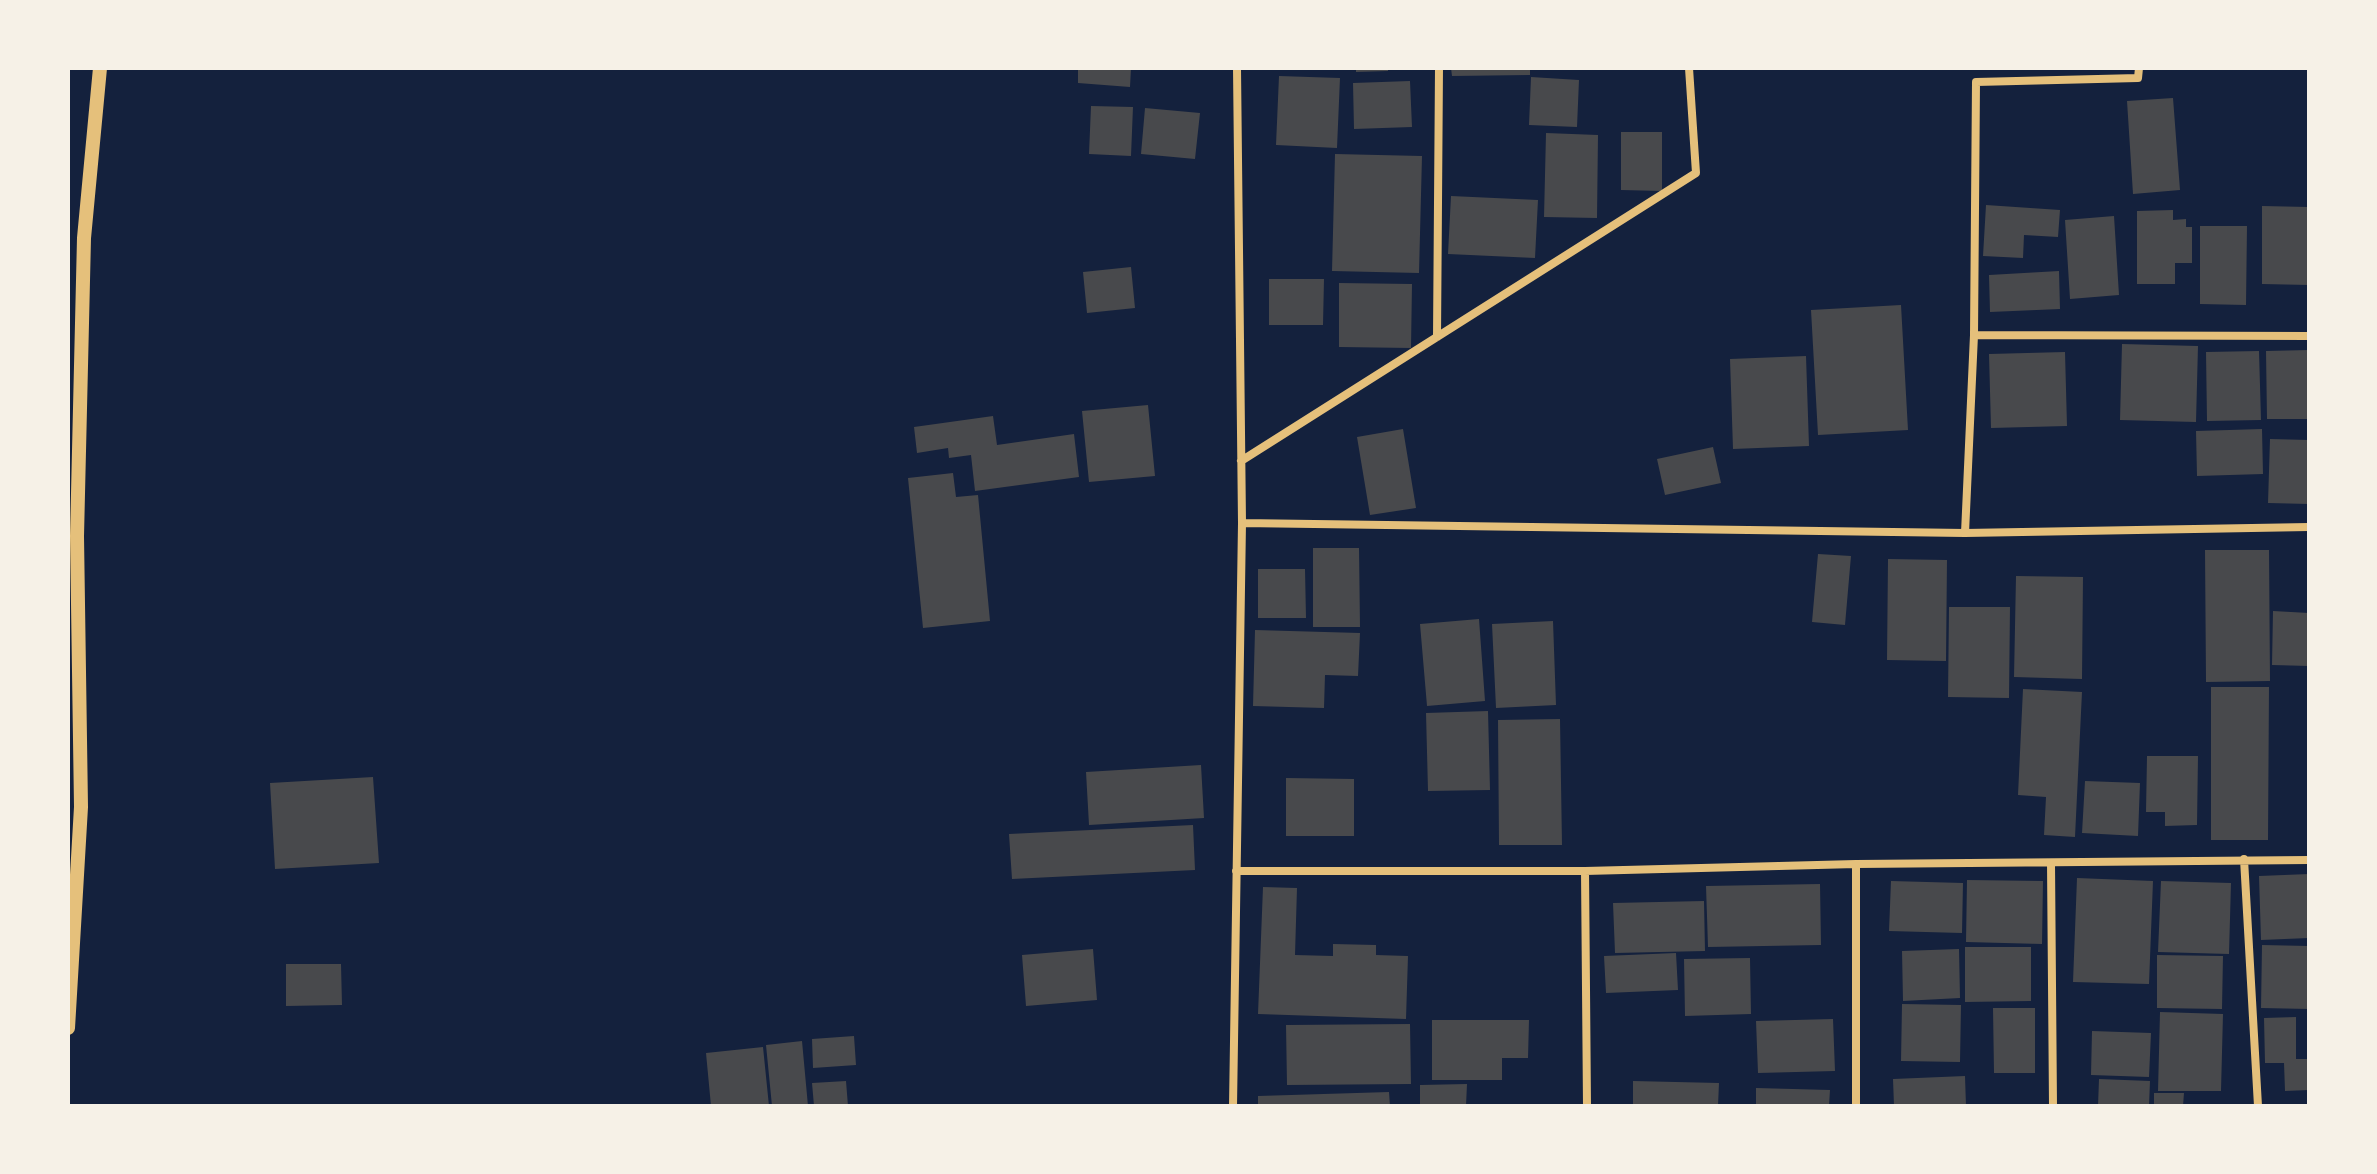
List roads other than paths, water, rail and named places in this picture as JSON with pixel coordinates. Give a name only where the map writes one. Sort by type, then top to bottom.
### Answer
[{"type":"street","points":[[68,1028],[81,807],[72,536],[84,238],[100,68]]},
{"type":"street","points":[[1233,1106],[1242,523],[1237,68]]},
{"type":"street","points":[[1437,337],[1439,68]]},
{"type":"street","points":[[1241,461],[1696,173],[1689,68]]},
{"type":"street","points":[[1965,533],[1974,335],[1976,82],[2138,78],[2139,68]]},
{"type":"street","points":[[1974,335],[2309,336]]},
{"type":"street","points":[[1242,523],[1965,533],[2309,527]]},
{"type":"street","points":[[2244,859],[2258,1106]]},
{"type":"street","points":[[1236,871],[1585,871],[1856,864],[2309,860]]},
{"type":"street","points":[[2051,863],[2053,1106]]},
{"type":"street","points":[[1856,864],[1856,1106]]},
{"type":"street","points":[[1585,871],[1587,1106]]}]
